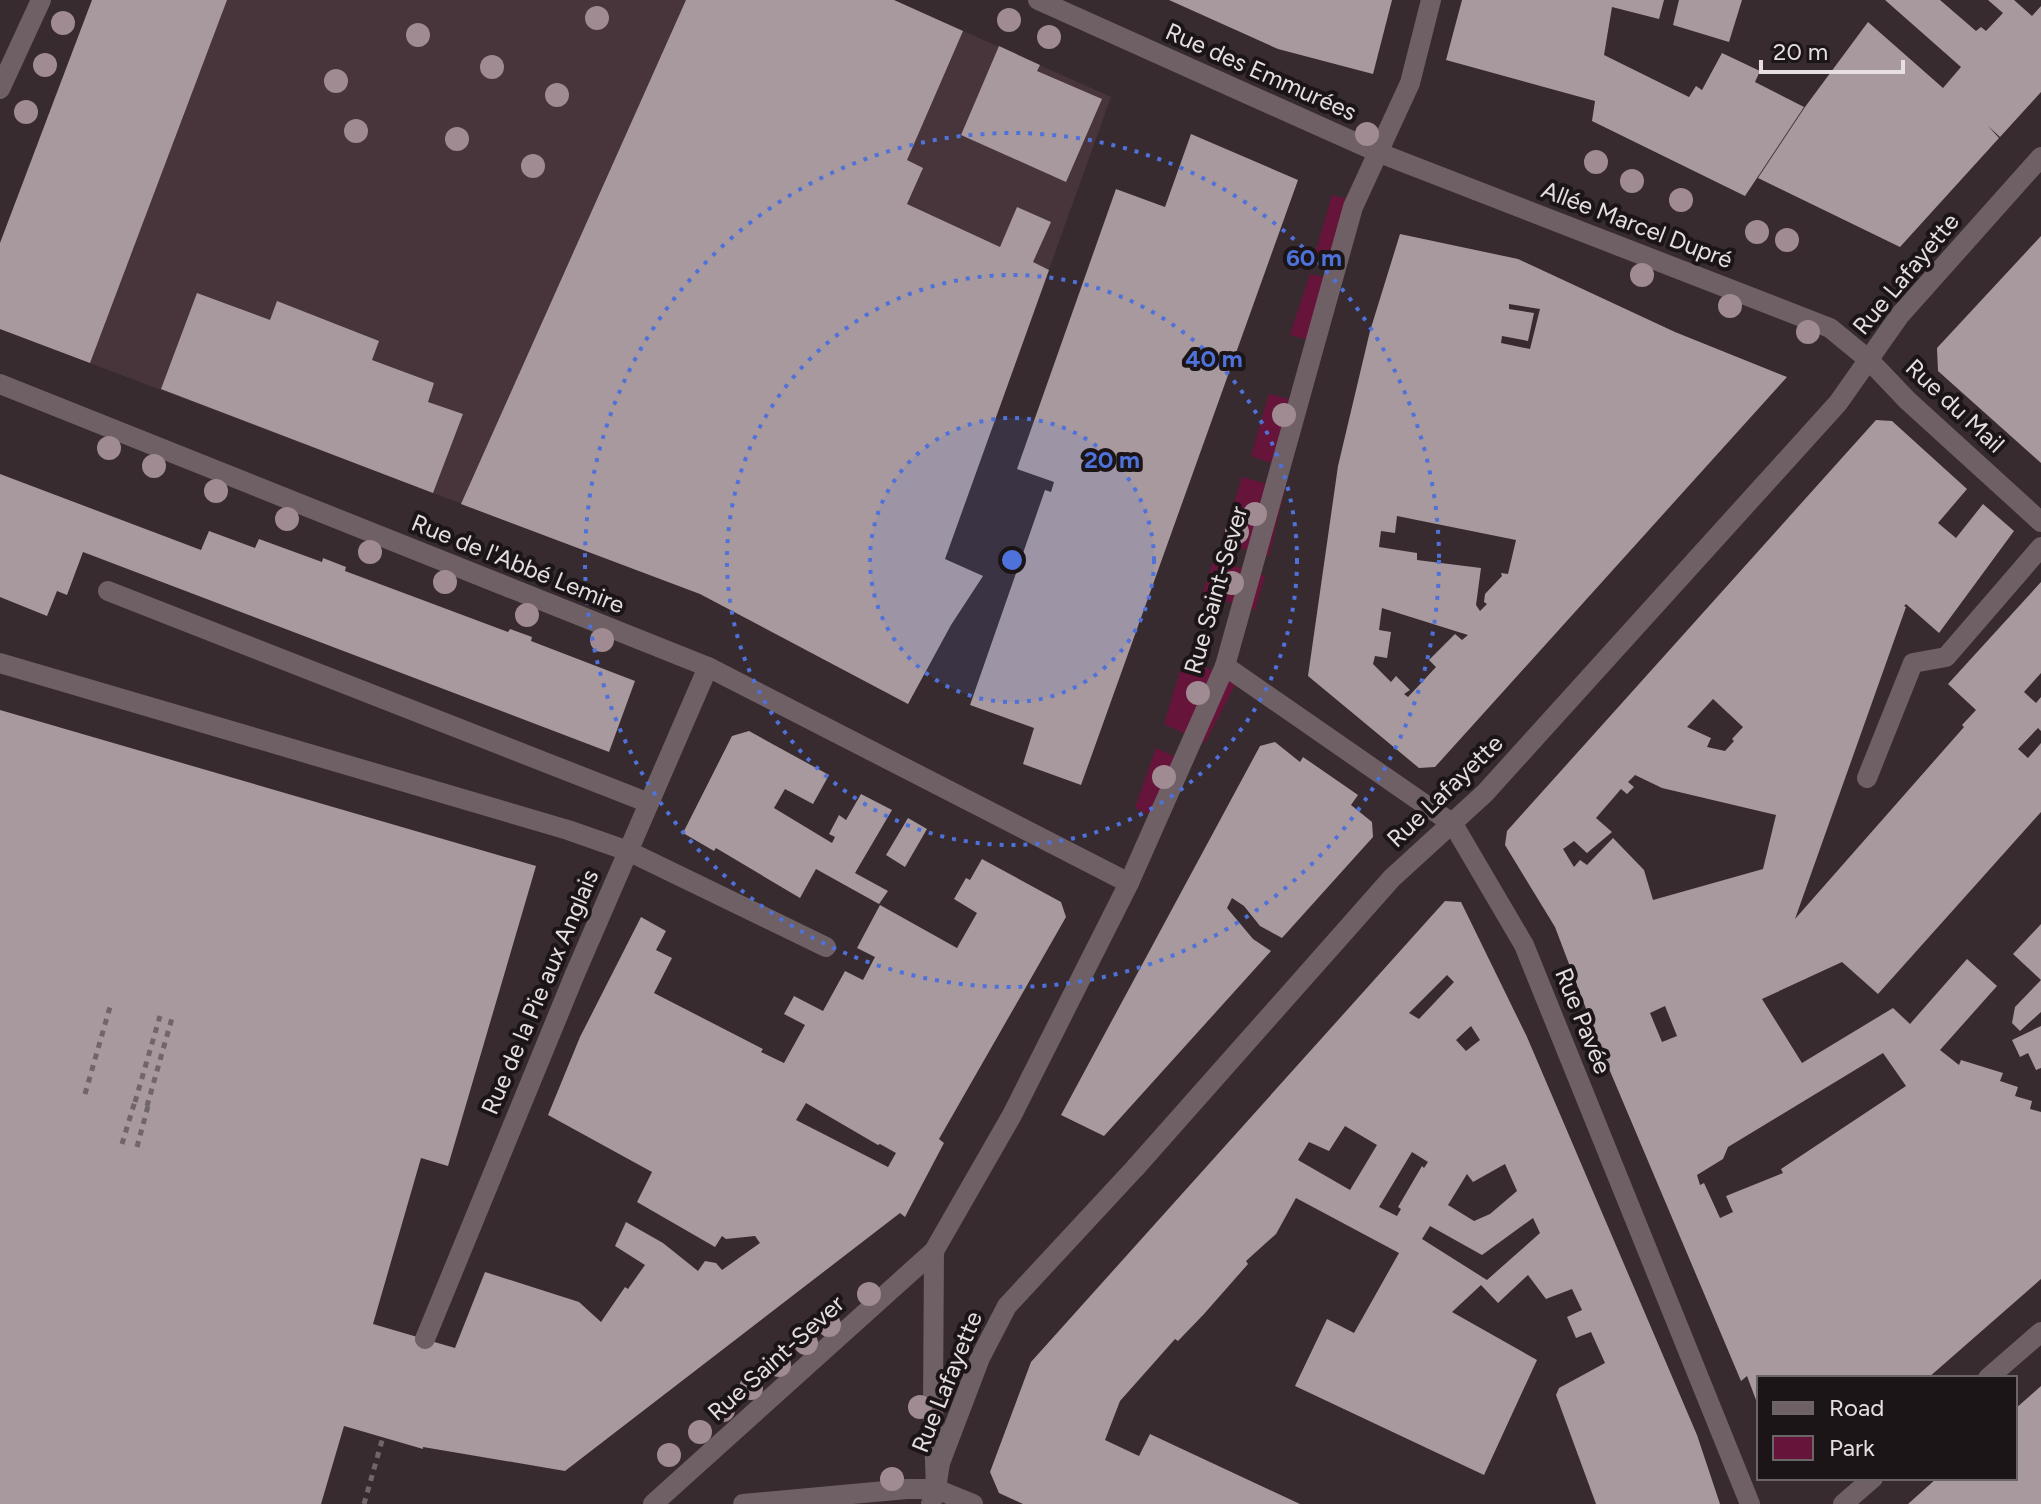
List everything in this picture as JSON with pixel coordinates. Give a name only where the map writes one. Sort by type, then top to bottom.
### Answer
[{"type":"street","points":[[0,89],[41,0]]},
{"type":"street","name":"Rue des Emmurées","points":[[1038,0],[1377,152]]},
{"type":"street","name":"Rue Saint-Sever","points":[[653,1504],[934,1251],[1012,1115],[1129,883],[1225,666],[1353,207],[1410,83],[1431,0]]},
{"type":"street","name":"Allée Marcel Dupré","points":[[1377,152],[1825,325],[1869,360]]},
{"type":"street","name":"Rue Lafayette","points":[[934,1496],[940,1463],[980,1358],[1007,1306],[1136,1167],[1392,878],[1485,793],[1838,403],[1900,315],[2041,157]]},
{"type":"street","name":"Rue du Mail","points":[[1869,360],[1907,400],[2041,522]]},
{"type":"street","name":"Rue de l'Abbé Lemire","points":[[0,384],[708,667],[1129,883]]},
{"type":"street","points":[[1867,778],[1913,663],[1946,657],[2041,547]]},
{"type":"street","points":[[108,591],[649,803]]},
{"type":"street","points":[[0,663],[568,830],[628,851],[826,947]]},
{"type":"street","name":"Rue Pavée","points":[[1225,666],[1453,824],[1524,945],[1750,1504]]},
{"type":"street","name":"Rue de la Pie aux Anglais","points":[[425,1339],[575,974],[708,667]]},
{"type":"street","name":"Rue Saint-Sever","points":[[934,1251],[934,1496]]},
{"type":"street","points":[[1990,1376],[2041,1332]]},
{"type":"street","points":[[1843,1504],[1871,1480]]},
{"type":"street","points":[[743,1504],[907,1489],[973,1504]]},
{"type":"path","points":[[85,1094],[110,1007]]},
{"type":"path","points":[[135,1102],[160,1016]]},
{"type":"path","points":[[147,1106],[172,1018]]},
{"type":"path","points":[[122,1144],[146,1061]]},
{"type":"path","points":[[137,1147],[160,1063]]},
{"type":"path","points":[[364,1504],[383,1437]]},
{"type":"shaded area","points":[[92,0],[894,0],[1111,97],[945,559],[983,576],[951,625],[908,704],[700,594],[0,329],[0,243]]},
{"type":"green space","points":[[1332,195],[1362,203],[1345,261],[1315,254]]},
{"type":"green space","points":[[1310,274],[1341,281],[1323,344],[1290,335]]},
{"type":"green space","points":[[1269,394],[1308,404],[1290,469],[1251,456]]},
{"type":"green space","points":[[1242,477],[1285,489],[1269,556],[1221,543]]},
{"type":"green space","points":[[1214,559],[1265,576],[1255,610],[1202,594]]},
{"type":"green space","points":[[1184,658],[1237,681],[1205,743],[1164,724]]},
{"type":"green space","points":[[1156,748],[1192,765],[1161,820],[1135,808]]},
{"type":"building","points":[[92,0],[227,0],[90,363],[0,329],[0,243]]},
{"type":"building","points":[[686,0],[894,0],[963,31],[907,160],[923,168],[907,204],[1000,247],[1017,207],[1051,222],[1033,262],[1049,270],[945,559],[983,576],[951,625],[908,704],[700,594],[461,504]]},
{"type":"building","points":[[1169,0],[1392,0],[1373,74],[1278,49]]},
{"type":"building","points":[[1462,0],[1664,0],[1659,19],[1612,7],[1604,55],[1689,97],[1696,86],[1702,90],[1722,53],[1760,71],[1755,82],[1804,107],[1745,196],[1592,121],[1595,101],[1446,60]]},
{"type":"building","points":[[1679,0],[1742,0],[1729,42],[1673,25]]},
{"type":"building","points":[[1885,0],[1940,0],[1976,31],[1981,27],[1986,31],[2003,13],[1988,0],[2014,0],[2032,16],[2041,6],[2041,92],[2000,137],[1988,126],[1999,138],[1900,247],[1758,178],[1805,107],[1868,22],[1943,88],[1961,67]]},
{"type":"building","points":[[999,46],[1040,65],[1037,71],[1102,99],[1066,182],[961,135]]},
{"type":"building","points":[[1191,134],[1298,180],[1081,785],[1023,764],[1034,728],[970,705],[1045,490],[1051,492],[1054,482],[1017,469],[1116,189],[1165,207]]},
{"type":"building","points":[[1400,234],[1518,259],[1675,332],[1787,377],[1435,767],[1419,768],[1308,676],[1338,466],[1370,331]],"holes":[[[1509,304],[1540,309],[1530,349],[1501,343],[1502,336],[1528,341],[1534,313],[1509,309]],[[1397,516],[1516,540],[1508,574],[1501,573],[1502,576],[1485,594],[1484,602],[1487,604],[1480,611],[1476,605],[1481,568],[1417,560],[1417,553],[1379,547],[1381,531],[1395,533]],[[1382,608],[1468,635],[1462,640],[1455,634],[1429,660],[1436,667],[1408,697],[1404,694],[1410,690],[1396,676],[1391,682],[1373,664],[1375,656],[1387,658],[1391,632],[1379,630]]]},
{"type":"building","points":[[2041,236],[2041,463],[1938,371],[1937,348]]},
{"type":"building","points":[[197,293],[270,320],[277,301],[379,341],[372,360],[434,383],[428,402],[463,414],[433,493],[161,389]]},
{"type":"building","points":[[1876,420],[1892,421],[1967,489],[1938,523],[1956,538],[1983,504],[2014,531],[1939,633],[1906,604],[1904,606],[1795,919],[1964,727],[1962,725],[1976,710],[1948,684],[2041,582],[2041,673],[2024,692],[2036,703],[2041,697],[2041,731],[2038,728],[2018,749],[2028,758],[2041,743],[2041,812],[1878,994],[1842,962],[1762,999],[1802,1063],[1893,1008],[1910,1024],[1967,959],[1997,986],[1940,1050],[1959,1065],[1961,1060],[2003,1073],[2000,1081],[2018,1087],[2015,1096],[2032,1101],[2030,1109],[2041,1112],[2041,1279],[1930,1376],[1757,1376],[1757,1403],[1747,1376],[1741,1381],[1607,1064],[1555,927],[1505,845],[1507,831]],"holes":[[[1713,699],[1743,727],[1725,751],[1707,747],[1711,738],[1687,727]],[[1635,775],[1662,788],[1776,815],[1763,869],[1653,900],[1644,870],[1613,838],[1587,865],[1580,860],[1574,867],[1563,849],[1574,841],[1587,853],[1612,832],[1596,818],[1621,789],[1627,794],[1634,787],[1628,782]],[[1665,1006],[1677,1036],[1662,1042],[1650,1013]],[[1883,1053],[1906,1086],[1781,1169],[1783,1173],[1726,1196],[1733,1212],[1720,1218],[1697,1175],[1723,1159],[1728,1147]]]},
{"type":"building","points":[[0,474],[201,550],[209,531],[255,548],[259,539],[322,562],[323,558],[346,567],[345,571],[508,632],[510,629],[532,637],[531,641],[635,681],[609,752],[83,552],[67,595],[57,591],[47,616],[0,597]]},
{"type":"building","points":[[0,710],[536,866],[448,1166],[421,1158],[373,1324],[455,1348],[485,1272],[579,1302],[601,1322],[645,1265],[615,1246],[626,1222],[663,1243],[698,1271],[705,1261],[716,1263],[722,1270],[760,1243],[755,1236],[726,1239],[722,1236],[715,1247],[637,1202],[652,1172],[548,1115],[580,1037],[641,917],[666,931],[656,950],[672,958],[654,993],[784,1063],[805,1025],[784,1014],[794,996],[823,1011],[845,971],[863,980],[875,957],[857,948],[880,905],[957,948],[977,913],[954,899],[982,859],[1061,902],[1066,917],[939,1139],[944,1143],[905,1217],[900,1213],[565,1471],[423,1449],[344,1426],[321,1504],[0,1504]],"holes":[[[806,1103],[896,1153],[888,1167],[796,1120]]]},
{"type":"building","points":[[749,731],[829,775],[813,804],[785,789],[774,808],[832,843],[835,837],[829,834],[839,815],[846,820],[861,794],[892,810],[855,873],[888,891],[879,904],[816,869],[800,898],[716,848],[714,851],[683,833],[732,736]]},
{"type":"building","points":[[1275,742],[1300,762],[1303,757],[1358,795],[1351,805],[1372,822],[1373,837],[1282,938],[1260,926],[1244,906],[1232,898],[1227,908],[1253,939],[1271,951],[1104,1136],[1061,1115],[1260,746]]},
{"type":"building","points":[[908,818],[927,829],[905,867],[886,855]]},
{"type":"building","points":[[1445,901],[1461,902],[1527,1037],[1697,1435],[1720,1504],[1596,1504],[1556,1395],[1559,1388],[1605,1363],[1591,1332],[1576,1338],[1567,1317],[1582,1310],[1572,1289],[1546,1299],[1528,1275],[1498,1303],[1481,1285],[1452,1312],[1537,1360],[1484,1475],[1295,1386],[1327,1319],[1354,1333],[1399,1253],[1296,1198],[1276,1234],[1246,1261],[1248,1264],[1204,1314],[1178,1341],[1175,1339],[1120,1401],[1105,1440],[1139,1456],[1150,1434],[1300,1504],[1023,1504],[999,1493],[990,1472],[1031,1362]],"holes":[[[1447,975],[1454,982],[1419,1019],[1409,1013]],[[1471,1026],[1480,1040],[1466,1051],[1456,1040]],[[1345,1126],[1377,1145],[1350,1190],[1298,1160],[1309,1142],[1329,1151]],[[1412,1152],[1428,1162],[1424,1168],[1422,1166],[1398,1207],[1401,1209],[1397,1216],[1379,1207]],[[1505,1164],[1517,1191],[1490,1214],[1474,1221],[1448,1205],[1467,1174],[1473,1182]],[[1533,1218],[1540,1233],[1487,1280],[1422,1239],[1430,1226],[1482,1255]]]},
{"type":"building","points":[[2041,924],[2041,980],[2013,954]]},
{"type":"building","points":[[2041,980],[2041,1012],[2020,1031],[2012,1023],[2015,1007]]},
{"type":"building","points":[[2041,1026],[2041,1068],[2036,1070],[2028,1053],[2020,1057],[2012,1040]]},
{"type":"building","points":[[2041,1386],[2041,1504],[1908,1504],[1935,1480],[2017,1480],[2017,1407]]}]
